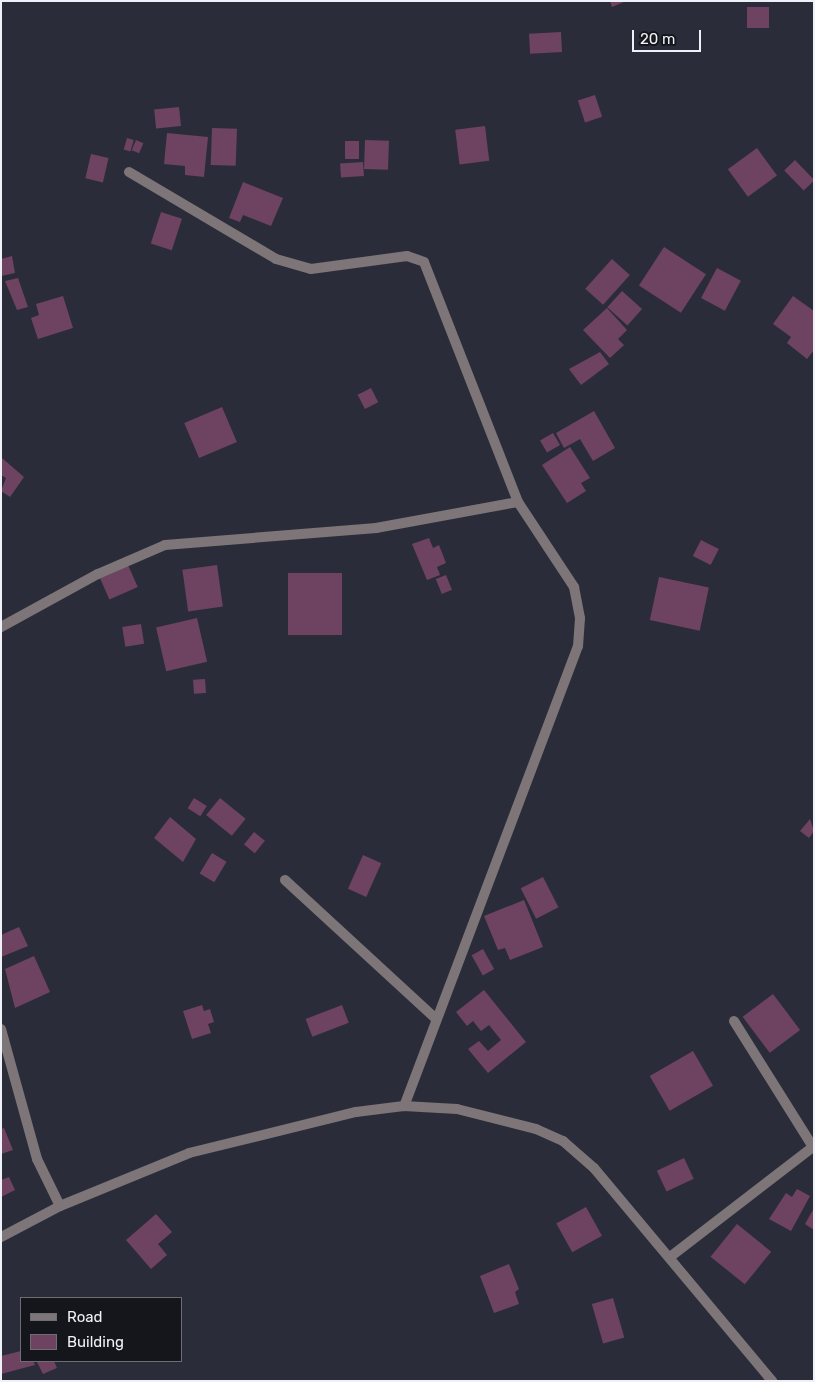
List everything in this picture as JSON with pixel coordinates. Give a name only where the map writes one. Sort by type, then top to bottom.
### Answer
[{"type":"street","points":[[129,172],[276,259],[311,269],[407,256],[424,262],[518,502],[574,586],[580,618],[578,646],[435,1018],[404,1106]]},
{"type":"street","points":[[1,627],[98,574],[165,545],[376,528],[518,502]]},
{"type":"street","points":[[285,880],[435,1018]]},
{"type":"street","points":[[670,1257],[813,1147],[734,1022]]},
{"type":"street","points":[[1,1029],[37,1159],[60,1206]]},
{"type":"street","points":[[1,1237],[60,1206],[189,1153],[356,1112],[404,1106],[457,1109],[536,1128],[563,1141],[594,1168],[772,1381]]},
{"type":"building","points":[[610,1],[626,1],[612,7]]},
{"type":"building","points":[[747,7],[769,7],[769,28],[747,28]]},
{"type":"building","points":[[561,32],[562,52],[530,54],[529,34]]},
{"type":"building","points":[[595,95],[602,117],[585,122],[578,101]]},
{"type":"building","points":[[179,107],[181,126],[156,129],[154,110]]},
{"type":"building","points":[[485,126],[489,161],[459,164],[455,130]]},
{"type":"building","points":[[212,128],[237,129],[236,166],[211,165]]},
{"type":"building","points":[[167,133],[208,137],[204,177],[185,175],[185,166],[164,164]]},
{"type":"building","points":[[127,138],[134,140],[130,151],[124,150]]},
{"type":"building","points":[[136,140],[143,143],[139,153],[132,150]]},
{"type":"building","points":[[365,140],[389,141],[388,170],[364,169]]},
{"type":"building","points":[[345,141],[359,141],[359,159],[345,159]]},
{"type":"building","points":[[757,148],[777,176],[748,197],[728,169]]},
{"type":"building","points":[[91,154],[109,158],[103,182],[85,178]]},
{"type":"building","points":[[795,160],[814,180],[804,191],[784,170]]},
{"type":"building","points":[[363,162],[364,176],[341,178],[340,164]]},
{"type":"building","points":[[243,182],[283,198],[271,226],[243,215],[240,222],[229,218]]},
{"type":"building","points":[[161,212],[182,219],[172,250],[151,243]]},
{"type":"building","points":[[664,247],[706,274],[681,313],[639,286]]},
{"type":"building","points":[[12,256],[15,273],[1,276],[1,259]]},
{"type":"building","points":[[612,259],[630,275],[603,305],[585,289]]},
{"type":"building","points":[[717,268],[741,281],[725,311],[701,298]]},
{"type":"building","points":[[18,278],[28,307],[17,310],[5,281]]},
{"type":"building","points":[[622,291],[642,309],[627,325],[607,307]]},
{"type":"building","points":[[63,296],[73,328],[38,339],[31,318],[39,315],[36,304]]},
{"type":"building","points":[[793,296],[814,311],[814,350],[807,359],[787,343],[791,337],[773,324]]},
{"type":"building","points":[[607,308],[627,330],[618,339],[624,345],[610,358],[583,330]]},
{"type":"building","points":[[600,352],[609,364],[581,385],[569,369]]},
{"type":"building","points":[[371,388],[378,402],[365,409],[358,395]]},
{"type":"building","points":[[222,407],[237,442],[199,458],[184,423]]},
{"type":"building","points":[[594,411],[615,448],[593,461],[580,439],[564,448],[556,433]]},
{"type":"building","points":[[553,433],[560,445],[547,453],[540,441]]},
{"type":"building","points":[[570,447],[590,478],[581,483],[586,491],[567,503],[542,465]]},
{"type":"building","points":[[2,458],[24,477],[10,497],[1,491],[6,478],[1,475]]},
{"type":"building","points":[[429,538],[433,548],[439,545],[446,563],[437,567],[440,575],[427,580],[412,544]]},
{"type":"building","points":[[701,540],[719,549],[711,565],[693,556]]},
{"type":"building","points":[[128,565],[138,587],[109,600],[100,578]]},
{"type":"building","points":[[217,565],[223,607],[188,611],[182,570]]},
{"type":"building","points":[[288,573],[342,573],[342,635],[288,635]]},
{"type":"building","points":[[446,575],[452,590],[442,594],[436,579]]},
{"type":"building","points":[[659,577],[709,588],[700,631],[650,620]]},
{"type":"building","points":[[197,618],[207,662],[166,671],[156,627]]},
{"type":"building","points":[[141,624],[144,644],[125,647],[122,627]]},
{"type":"building","points":[[205,679],[206,693],[194,694],[193,680]]},
{"type":"building","points":[[194,798],[207,806],[200,816],[188,808]]},
{"type":"building","points":[[220,798],[246,819],[232,836],[206,815]]},
{"type":"building","points":[[170,817],[196,839],[183,862],[154,838]]},
{"type":"building","points":[[810,819],[814,831],[809,838],[800,831]]},
{"type":"building","points":[[254,832],[265,841],[255,853],[244,844]]},
{"type":"building","points":[[212,853],[227,862],[214,882],[200,874]]},
{"type":"building","points":[[363,855],[381,863],[366,897],[348,889]]},
{"type":"building","points":[[543,877],[558,907],[536,919],[521,888]]},
{"type":"building","points":[[524,900],[543,947],[510,960],[505,948],[498,950],[484,916]]},
{"type":"building","points":[[19,927],[28,946],[1,957],[1,935]]},
{"type":"building","points":[[483,949],[494,969],[483,975],[472,955]]},
{"type":"building","points":[[34,956],[50,992],[15,1008],[5,969]]},
{"type":"building","points":[[484,990],[526,1042],[488,1073],[468,1049],[479,1041],[488,1051],[501,1040],[489,1025],[481,1031],[473,1021],[467,1026],[456,1012]]},
{"type":"building","points":[[773,994],[800,1030],[770,1053],[743,1017]]},
{"type":"building","points":[[202,1005],[204,1011],[210,1009],[214,1022],[208,1024],[211,1033],[192,1039],[183,1011]]},
{"type":"building","points":[[342,1005],[349,1023],[312,1037],[306,1019]]},
{"type":"building","points":[[693,1051],[713,1086],[670,1111],[650,1076]]},
{"type":"building","points":[[4,1128],[13,1150],[1,1154],[1,1129]]},
{"type":"building","points":[[684,1158],[694,1179],[667,1192],[657,1171]]},
{"type":"building","points":[[9,1177],[15,1190],[1,1197],[1,1180]]},
{"type":"building","points":[[797,1189],[810,1196],[791,1231],[769,1219],[786,1193],[792,1197]]},
{"type":"building","points":[[586,1207],[602,1236],[572,1252],[556,1223]]},
{"type":"building","points":[[814,1208],[814,1230],[805,1224]]},
{"type":"building","points":[[156,1214],[172,1232],[158,1244],[167,1255],[151,1269],[126,1240]]},
{"type":"building","points":[[737,1224],[771,1252],[745,1284],[711,1257]]},
{"type":"building","points":[[509,1264],[519,1289],[515,1292],[519,1304],[494,1313],[480,1276]]},
{"type":"building","points":[[613,1298],[624,1337],[603,1343],[592,1304]]},
{"type":"building","points":[[20,1351],[20,1362],[34,1362],[35,1365],[1,1374],[1,1356]]},
{"type":"building","points":[[37,1362],[54,1362],[57,1368],[43,1374]]}]
